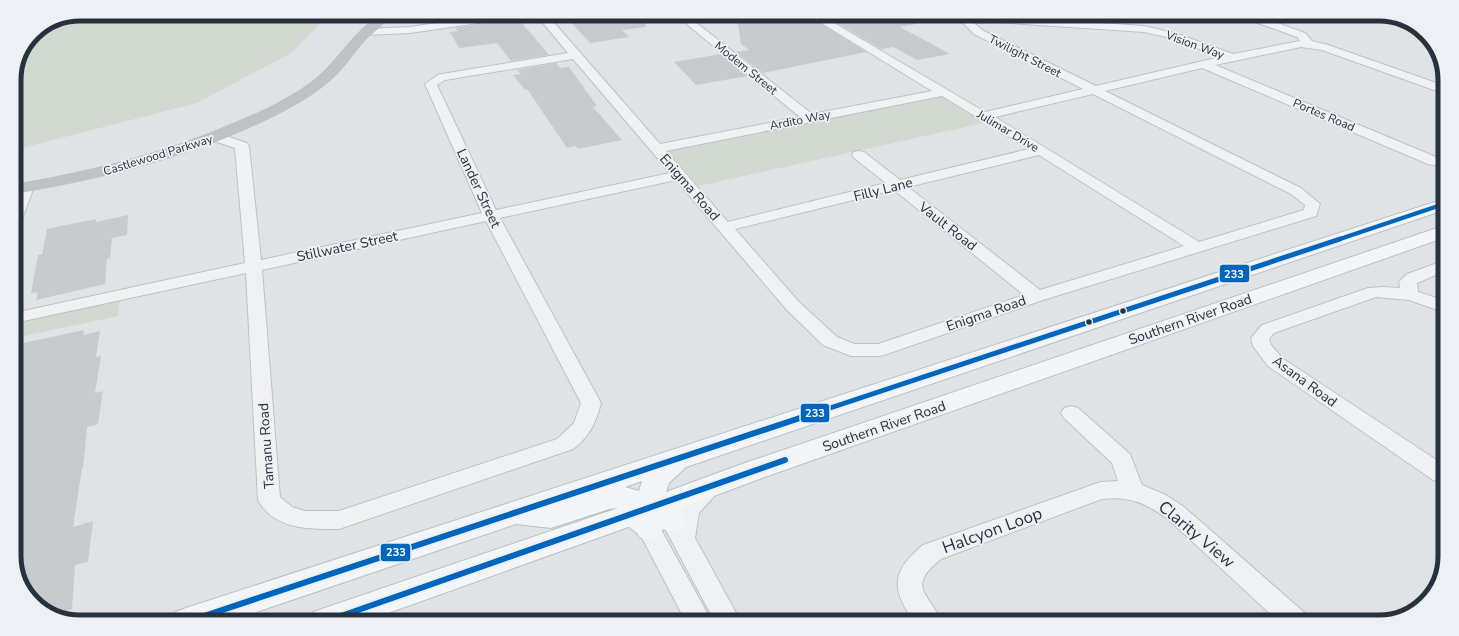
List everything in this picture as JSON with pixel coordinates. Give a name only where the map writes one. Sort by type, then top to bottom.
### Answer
[{"type":"main road","name":"Southern River Road","points":[[207,615],[1438,206]]},
{"type":"main road","name":"Southern River Road","points":[[344,615],[614,521],[659,518],[709,487],[1438,234]]},
{"type":"main road","points":[[659,518],[657,478],[679,459]]},
{"type":"main road","points":[[508,514],[551,517],[608,498],[623,497],[636,499],[659,518]]},
{"type":"street","name":"Castlewood Parkway","points":[[21,188],[99,173],[173,152],[216,137],[282,108],[325,78],[366,32],[379,21]]},
{"type":"street","points":[[366,32],[410,30],[472,21]]},
{"type":"street","name":"Enigma Road","points":[[546,21],[793,306],[830,341],[851,350],[880,350],[1037,296],[1311,213],[1313,204],[1296,191],[1094,90]]},
{"type":"street","name":"Modem Street","points":[[688,21],[810,119]]},
{"type":"street","name":"Julimar Drive","points":[[823,21],[1041,150],[1198,248]]},
{"type":"street","name":"Twilight Street","points":[[966,21],[978,32],[1094,90]]},
{"type":"street","name":"Vision Way","points":[[1037,21],[1144,29],[1174,36],[1232,58]]},
{"type":"street","points":[[1264,21],[1301,35],[1308,44]]},
{"type":"street","points":[[983,116],[1204,66],[1232,58],[1308,44],[1324,47],[1438,88]]},
{"type":"street","name":"Lander Street","points":[[576,55],[442,77],[431,84],[491,215],[592,403],[587,422]]},
{"type":"street","name":"Portes Road","points":[[1204,66],[1438,162]]},
{"type":"street","name":"Ardito Way","points":[[657,149],[944,92]]},
{"type":"street","name":"Tamanu Road","points":[[216,137],[242,146],[254,267],[269,500],[284,514],[305,520],[339,520],[565,444],[579,434],[587,422]]},
{"type":"street","name":"Filly Lane","points":[[725,227],[1041,150]]},
{"type":"street","name":"Vault Road","points":[[858,155],[1037,296]]},
{"type":"street","name":"Stillwater Street","points":[[21,317],[679,175]]},
{"type":"street","points":[[1410,294],[1408,282],[1413,278],[1438,268]]},
{"type":"street","name":"Asana Road","points":[[1438,306],[1410,294],[1392,291],[1374,292],[1268,330],[1260,338],[1262,346],[1275,362],[1438,472]]},
{"type":"street","points":[[1071,412],[1122,460],[1133,491]]},
{"type":"street","points":[[659,518],[688,510],[709,487]]},
{"type":"street","name":"Halcyon Loop","points":[[924,615],[914,602],[908,585],[912,572],[921,560],[932,552],[1100,491],[1116,488],[1133,491]]},
{"type":"street","name":"Clarity View","points":[[1133,491],[1149,496],[1176,513],[1289,615]]},
{"type":"street","points":[[659,518],[696,615]]},
{"type":"street","points":[[659,518],[723,615]]},
{"type":"shaded area","points":[[80,21],[323,21],[291,53],[197,103],[21,148],[21,77],[23,65],[27,54],[38,38],[47,31],[58,26],[69,22]]},
{"type":"shaded area","points":[[943,94],[988,122],[699,186],[667,151]]},
{"type":"shaded area","points":[[120,299],[118,316],[21,337],[21,321]]},
{"type":"building","points":[[499,21],[516,21],[516,23],[521,22],[549,55],[511,61],[497,43],[459,48],[450,32],[458,31],[455,28]]},
{"type":"building","points":[[570,21],[645,21],[646,27],[622,30],[629,37],[590,43]]},
{"type":"building","points":[[738,21],[817,21],[866,52],[763,73],[736,52],[749,50],[741,44]]},
{"type":"building","points":[[833,21],[916,21],[916,24],[900,27],[950,54],[917,60],[893,47],[881,49]]},
{"type":"building","points":[[721,54],[748,76],[696,85],[674,62]]},
{"type":"building","points":[[556,63],[560,68],[569,67],[597,106],[593,107],[622,140],[578,149],[576,146],[567,148],[527,89],[525,90],[513,75],[521,74],[517,70]]},
{"type":"building","points":[[128,215],[127,235],[112,238],[110,258],[107,259],[105,284],[36,300],[38,292],[31,293],[38,255],[42,255],[47,229],[96,219],[96,222]]},
{"type":"building","points":[[84,330],[83,335],[100,331],[96,357],[101,356],[95,393],[103,391],[98,424],[87,427],[83,468],[73,527],[93,521],[88,562],[75,565],[72,609],[64,612],[51,607],[38,598],[27,582],[22,567],[21,344]]},
{"type":"transit line","name":"233","points":[[207,615],[1438,206]]},
{"type":"transit line","name":"233","points":[[344,615],[785,460]]}]
